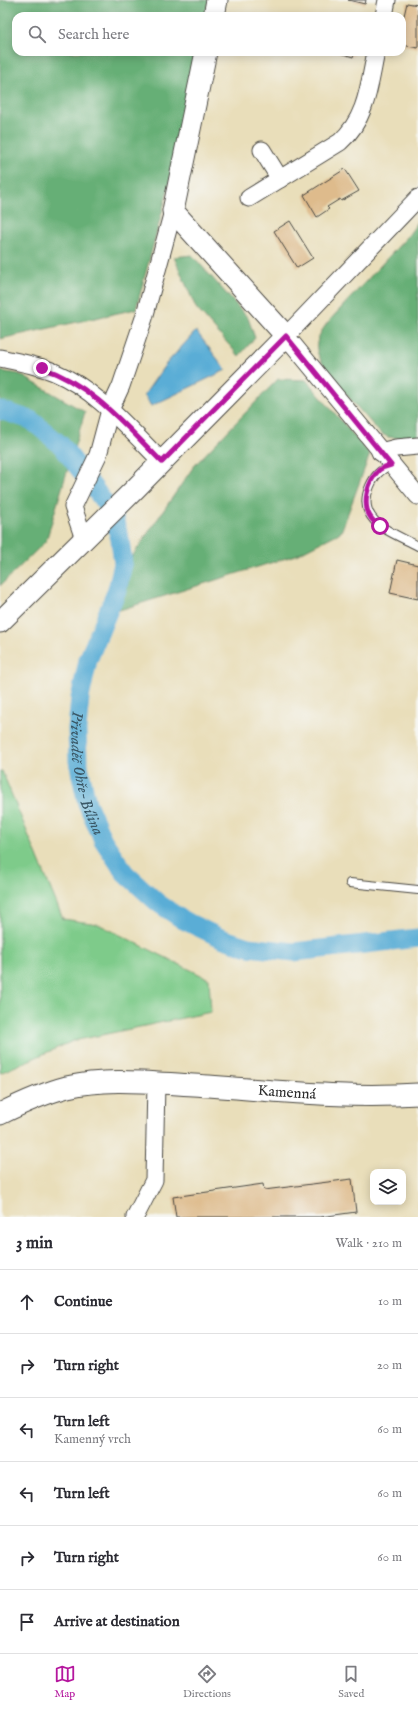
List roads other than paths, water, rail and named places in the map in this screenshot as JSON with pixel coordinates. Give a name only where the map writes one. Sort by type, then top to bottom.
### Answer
[{"type":"street","points":[[215,12],[217,0]]},
{"type":"street","points":[[385,12],[387,0]]},
{"type":"street","points":[[84,539],[73,507],[98,455],[110,410],[121,386],[144,318],[173,211],[205,56]]},
{"type":"street","points":[[249,198],[340,142],[357,124],[365,103],[375,56]]},
{"type":"street","points":[[262,150],[280,179]]},
{"type":"street","points":[[0,622],[162,462],[286,336],[418,198]]},
{"type":"street","points":[[173,211],[286,336],[418,496]]},
{"type":"street","points":[[0,358],[53,371],[80,385],[110,410],[162,462]]},
{"type":"street","points":[[386,458],[396,448],[418,446]]},
{"type":"street","name":"Kamenná","points":[[0,1114],[26,1101],[68,1087],[104,1082],[156,1083],[342,1096],[418,1094]]},
{"type":"street","points":[[135,1217],[154,1180],[156,1083]]},
{"type":"lane","points":[[386,458],[368,491],[367,509],[371,518],[380,526],[418,546]]},
{"type":"lane","points":[[350,883],[418,890]]},
{"type":"water","points":[[196,331],[226,370],[151,406],[144,395],[165,365]]},
{"type":"waterway","name":"Přivaděč Ohře-Bílina","points":[[0,410],[31,420],[62,446],[112,512],[120,539],[123,564],[117,590],[88,660],[80,698],[77,729],[78,761],[87,803],[103,840],[125,873],[158,903],[183,920],[221,938],[248,947],[294,952],[418,938]]}]
